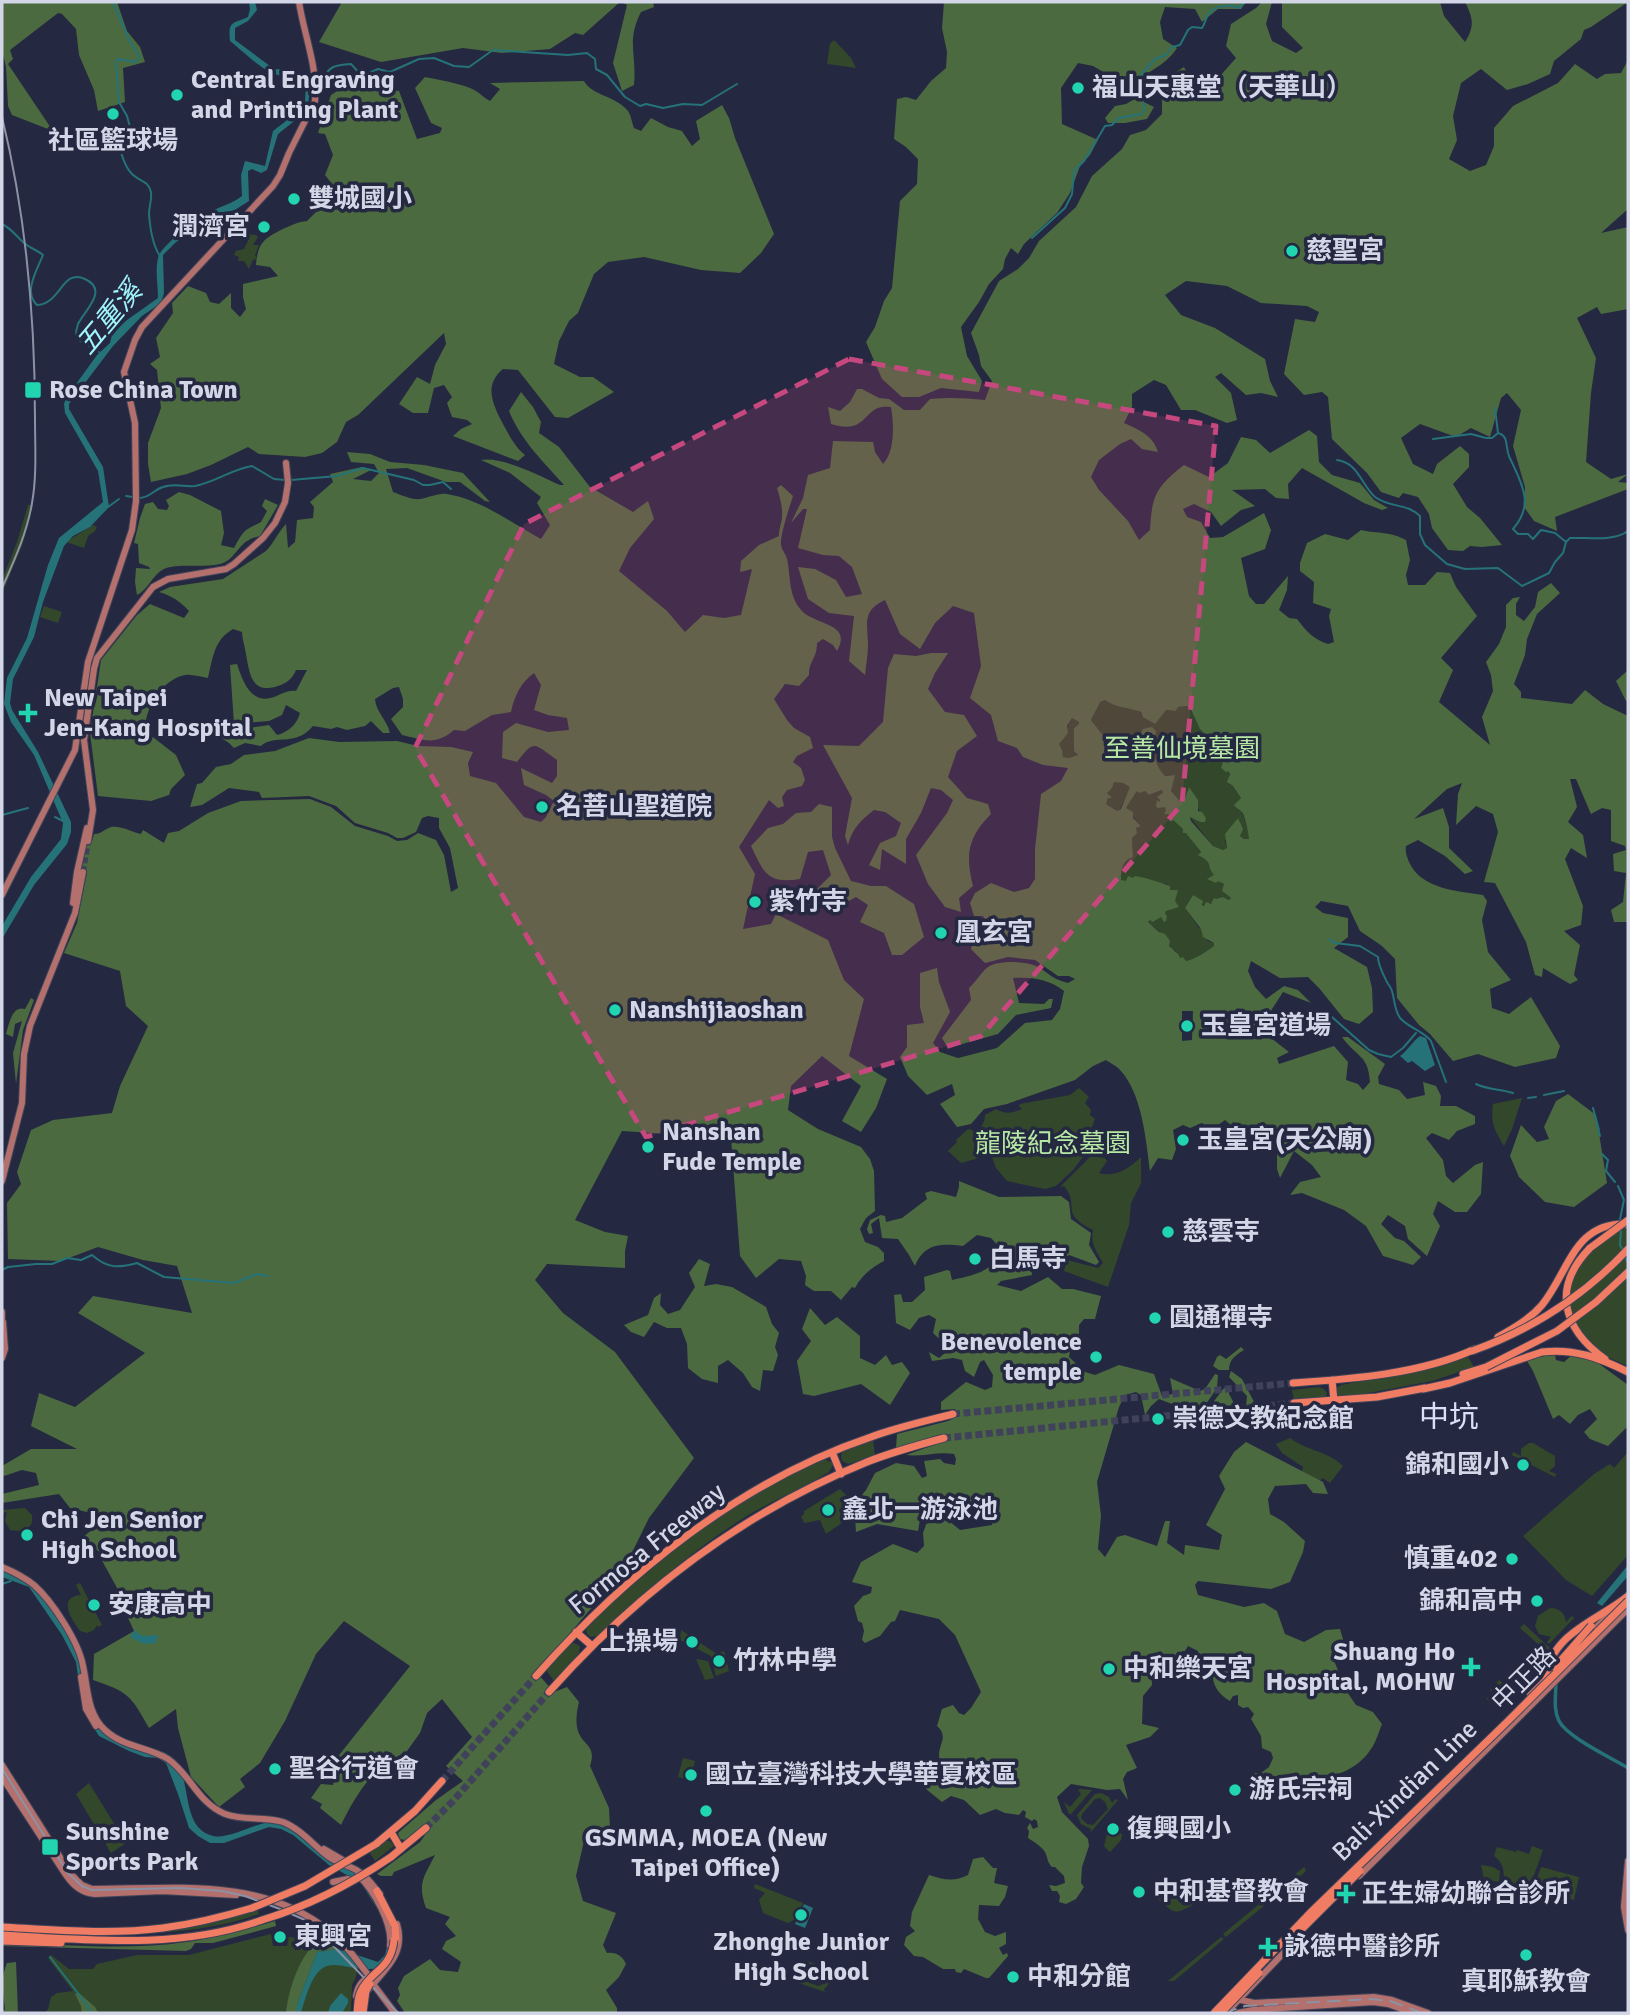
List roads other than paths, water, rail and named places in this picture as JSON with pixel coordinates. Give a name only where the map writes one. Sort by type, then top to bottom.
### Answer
[{"type":"highway","points":[[1617,1367],[1590,1348],[1572,1325],[1567,1294],[1573,1271],[1590,1248],[1628,1222]]},
{"type":"highway","points":[[1472,1351],[1532,1316],[1548,1296],[1574,1251],[1593,1232],[1628,1222]]},
{"type":"highway","points":[[1293,1383],[1399,1371],[1472,1351],[1514,1334],[1551,1312],[1582,1291],[1628,1249]]},
{"type":"highway","points":[[1487,1369],[1557,1331],[1596,1302],[1628,1272]]},
{"type":"highway","points":[[1294,1403],[1377,1397],[1423,1389],[1555,1350],[1576,1352],[1628,1372]]},
{"type":"highway","points":[[1332,1380],[1334,1401]]},
{"type":"highway","name":"Formosa Freeway","points":[[536,1676],[576,1632],[633,1580],[733,1503],[832,1452],[901,1427],[953,1414]]},
{"type":"highway","name":"Formosa Freeway","points":[[549,1692],[591,1645],[666,1579],[723,1537],[800,1493],[867,1462],[944,1437]]},
{"type":"highway","points":[[832,1452],[841,1474]]},
{"type":"highway","points":[[1553,1675],[1560,1645],[1572,1633],[1589,1621],[1628,1603]]},
{"type":"highway","name":"Bali-Xindian Line","points":[[1220,2012],[1312,1911],[1628,1603]]},
{"type":"highway","name":"Bali-Xindian Line","points":[[1220,2012],[1628,1603]]},
{"type":"highway","points":[[1489,1738],[1591,1626],[1612,1612]]},
{"type":"highway","points":[[576,1632],[591,1645]]},
{"type":"highway","points":[[2,1925],[15,1928],[92,1931],[160,1928],[186,1925],[252,1908],[305,1886],[376,1844],[415,1811],[442,1781]]},
{"type":"highway","points":[[2,1935],[124,1942],[161,1940],[227,1930],[306,1905],[367,1873],[425,1828]]},
{"type":"highway","points":[[391,1832],[401,1849]]},
{"type":"highway","points":[[359,2010],[366,1991],[391,1959],[395,1940],[395,1926],[373,1890]]},
{"type":"highway","points":[[2,1941],[90,1941]]},
{"type":"highway","points":[[359,2010],[362,1989],[374,1976]]},
{"type":"highway","points":[[359,2010],[360,1985]]},
{"type":"main road","points":[[2,895],[76,746],[88,662],[130,540],[136,495],[135,423],[126,389],[124,367],[142,327],[273,186],[280,175],[315,101],[312,61],[299,2]]},
{"type":"main road","points":[[2,1170],[16,1109],[20,1053],[29,1018],[64,939],[74,903],[77,872],[90,816],[92,801],[89,841],[93,810],[91,792],[85,753],[84,740],[94,669],[99,655],[141,601],[157,585],[168,579],[221,570],[234,564],[259,542],[275,523],[283,508],[288,489],[286,463]]},
{"type":"main road","points":[[2,1181],[22,1103],[24,1054],[30,1026],[74,910],[83,872]]},
{"type":"main road","points":[[2,1312],[5,1349],[2,1358]]},
{"type":"main road","points":[[2,1332],[3,1322]]},
{"type":"main road","points":[[2,1568],[21,1575],[36,1587],[66,1629],[83,1664],[90,1706],[104,1730],[125,1743],[169,1760],[213,1810],[230,1816],[284,1823],[329,1857],[369,1880],[373,1890]]},
{"type":"main road","points":[[1220,2012],[1402,1831],[1603,1620],[1628,1603]]},
{"type":"main road","points":[[1234,2000],[1306,1914],[1553,1675],[1609,1627],[1628,1603]]},
{"type":"main road","points":[[1590,1640],[1603,1620]]},
{"type":"main road","name":"中正路","points":[[1553,1675],[1590,1640],[1609,1627]]},
{"type":"main road","points":[[2,1765],[70,1872],[86,1888],[181,1886],[248,1894],[280,1903],[329,1931],[340,1941],[374,1976],[383,1994],[398,2013]]},
{"type":"main road","points":[[2,1777],[66,1875],[84,1892],[248,1894]]},
{"type":"main road","points":[[317,1843],[350,1868]]},
{"type":"main road","points":[[1628,1860],[1624,1899],[1628,1930]]},
{"type":"main road","points":[[332,1882],[348,1879],[373,1890],[386,1901],[396,1921],[400,1937],[394,1961],[374,1976],[362,1980],[360,1985]]},
{"type":"main road","points":[[1234,2000],[1254,2003],[1374,1997],[1392,2000],[1427,2013]]},
{"type":"main road","points":[[1234,2000],[1242,2012],[1368,2002],[1388,2004],[1413,2013]]},
{"type":"waterway","points":[[113,2],[130,42],[140,57],[136,62],[118,59],[116,62],[119,102],[130,127],[120,138],[120,149],[129,171],[150,188],[150,225],[160,256]]},
{"type":"waterway","points":[[1032,238],[1065,208],[1072,194],[1074,171],[1084,161],[1105,126],[1112,125],[1119,118],[1141,114],[1145,109],[1134,83],[1155,59],[1166,55],[1172,47],[1180,45],[1192,27],[1202,28],[1209,14],[1216,8],[1239,8],[1245,2]]},
{"type":"waterway","points":[[318,81],[333,67],[345,64],[351,64],[362,76],[378,69],[390,72],[419,59],[434,58],[454,66],[469,67],[493,50],[568,55],[587,53],[595,59],[596,69],[607,75],[625,97],[640,106],[646,104],[663,108],[683,104],[702,105],[737,84]]},
{"type":"waterway","name":"五重溪","points":[[2,224],[26,245],[43,255],[31,287],[31,294],[37,305],[51,299],[71,278],[85,279],[92,284],[95,294],[78,324],[76,335],[80,341],[99,352]]},
{"type":"waterway","points":[[1495,408],[1498,433]]},
{"type":"waterway","points":[[1433,439],[1471,434],[1486,438],[1492,438],[1498,433],[1504,436],[1524,492],[1524,510],[1513,529],[1518,534],[1528,534],[1533,539],[1541,530],[1555,533],[1566,542],[1570,538],[1615,537],[1628,531]]},
{"type":"waterway","points":[[1337,460],[1350,465],[1375,497],[1410,509],[1420,516],[1420,534],[1425,545],[1447,564],[1465,569],[1498,568],[1522,586],[1549,573],[1563,553],[1566,542]]},
{"type":"waterway","points":[[139,498],[163,487],[195,486],[252,466],[274,479],[285,480]]},
{"type":"waterway","points":[[291,480],[337,476],[363,468],[414,480],[423,485],[443,482],[451,489]]},
{"type":"waterway","points":[[126,496],[133,497]]},
{"type":"waterway","points":[[108,507],[119,499]]},
{"type":"waterway","points":[[2,815],[28,808]]},
{"type":"waterway","points":[[55,817],[63,821]]},
{"type":"waterway","points":[[1329,939],[1335,943],[1360,946],[1378,957],[1381,970],[1392,990],[1398,1015],[1431,1041],[1446,1082]]},
{"type":"waterway","points":[[1332,1017],[1369,1050],[1391,1057],[1416,1033]]},
{"type":"waterway","points":[[1476,1084],[1513,1093]]},
{"type":"waterway","points":[[1544,1095],[1564,1091]]},
{"type":"waterway","points":[[1528,1098],[1536,1097]]},
{"type":"waterway","points":[[1593,1108],[1599,1130]]},
{"type":"waterway","points":[[1599,1132],[1600,1136]]},
{"type":"waterway","points":[[1602,1154],[1608,1160],[1606,1171],[1615,1182]]},
{"type":"waterway","points":[[1618,1186],[1624,1200],[1620,1219]]},
{"type":"waterway","points":[[1621,1230],[1620,1245],[1623,1251]]},
{"type":"waterway","points":[[2,1270],[8,1267],[52,1264],[67,1258],[81,1260],[92,1255],[103,1263],[114,1266],[137,1263],[164,1277],[234,1283],[257,1274],[268,1276]]},
{"type":"waterway","points":[[1625,1257],[1628,1263]]},
{"type":"waterway","points":[[2,1584],[11,1581]]},
{"type":"waterway","points":[[1556,1682],[1556,1712],[1564,1727],[1580,1740],[1628,1768]]},
{"type":"waterway","points":[[50,1957],[91,2013]]},
{"type":"tunnel","points":[[83,872],[88,841]]},
{"type":"tunnel","points":[[953,1414],[1293,1383]]},
{"type":"tunnel","points":[[944,1438],[1294,1403]]},
{"type":"tunnel","points":[[442,1781],[536,1676]]},
{"type":"tunnel","points":[[426,1828],[549,1692]]},
{"type":"tram line","points":[[2,117],[28,266],[35,380],[34,493],[20,547],[2,588]]},
{"type":"tram line","points":[[2,1769],[68,1873],[82,1886],[92,1890],[180,1888],[222,1891],[280,1909],[305,1920],[320,1932],[398,2013]]},
{"type":"railway","points":[[1223,2013],[1245,2006],[1371,1999],[1390,2001],[1422,2013]]},
{"type":"place","name":"福山天惠堂（天華山）","points":[[1078,88]]},
{"type":"place","name":"Central Engraving and Printing Plant","points":[[177,95]]},
{"type":"place","name":"社區籃球場","points":[[113,114]]},
{"type":"place","name":"雙城國小","points":[[294,199]]},
{"type":"place","name":"潤濟宮","points":[[264,227]]},
{"type":"place","name":"慈聖宮","points":[[1292,251]]},
{"type":"place","name":"Rose China Town","points":[[33,390]]},
{"type":"place","name":"New Taipei Jen-Kang Hospital","points":[[28,713]]},
{"type":"place","name":"名菩山聖道院","points":[[542,807]]},
{"type":"place","name":"紫竹寺","points":[[755,902]]},
{"type":"place","name":"凰玄宮","points":[[941,933]]},
{"type":"place","name":"Nanshijiaoshan","points":[[615,1010]]},
{"type":"place","name":"玉皇宮道場","points":[[1187,1026]]},
{"type":"place","name":"玉皇宮(天公廟)","points":[[1183,1140]]},
{"type":"place","name":"Nanshan Fude Temple","points":[[648,1147]]},
{"type":"place","name":"慈雲寺","points":[[1168,1232]]},
{"type":"place","name":"白馬寺","points":[[975,1259]]},
{"type":"place","name":"圓通禪寺","points":[[1155,1318]]},
{"type":"place","name":"Benevolence temple","points":[[1096,1357]]},
{"type":"place","name":"崇德文教紀念館","points":[[1158,1419]]},
{"type":"place","name":"錦和國小","points":[[1523,1465]]},
{"type":"place","name":"鑫北一游泳池","points":[[828,1510]]},
{"type":"place","name":"Chi Jen Senior High School","points":[[27,1535]]},
{"type":"place","name":"慎重402","points":[[1512,1559]]},
{"type":"place","name":"錦和高中","points":[[1537,1601]]},
{"type":"place","name":"安康高中","points":[[94,1605]]},
{"type":"place","name":"上操場","points":[[692,1642]]},
{"type":"place","name":"竹林中學","points":[[719,1661]]},
{"type":"place","name":"Shuang Ho Hospital, MOHW","points":[[1471,1667]]},
{"type":"place","name":"中和樂天宮","points":[[1109,1669]]},
{"type":"place","name":"聖谷行道會","points":[[275,1769]]},
{"type":"place","name":"國立臺灣科技大學華夏校區","points":[[691,1775]]},
{"type":"place","name":"游氏宗祠","points":[[1235,1790]]},
{"type":"place","name":"GSMMA, MOEA (New Taipei Office)","points":[[706,1811]]},
{"type":"place","name":"復興國小","points":[[1113,1829]]},
{"type":"place","name":"Sunshine Sports Park","points":[[50,1847]]},
{"type":"place","name":"中和基督教會","points":[[1139,1892]]},
{"type":"place","name":"正生婦幼聯合診所","points":[[1346,1894]]},
{"type":"place","name":"Zhonghe Junior High School","points":[[801,1915]]},
{"type":"place","name":"東興宮","points":[[280,1937]]},
{"type":"place","name":"詠德中醫診所","points":[[1268,1947]]},
{"type":"place","name":"真耶穌教會","points":[[1526,1955]]},
{"type":"place","name":"中和分館","points":[[1013,1977]]},
{"type":"district","name":"中坑","points":[[1449,1417]]},
{"type":"park label","name":"至善仙境墓園","points":[[1182,749]]},
{"type":"park label","name":"龍陵紀念墓園","points":[[1053,1144]]}]
